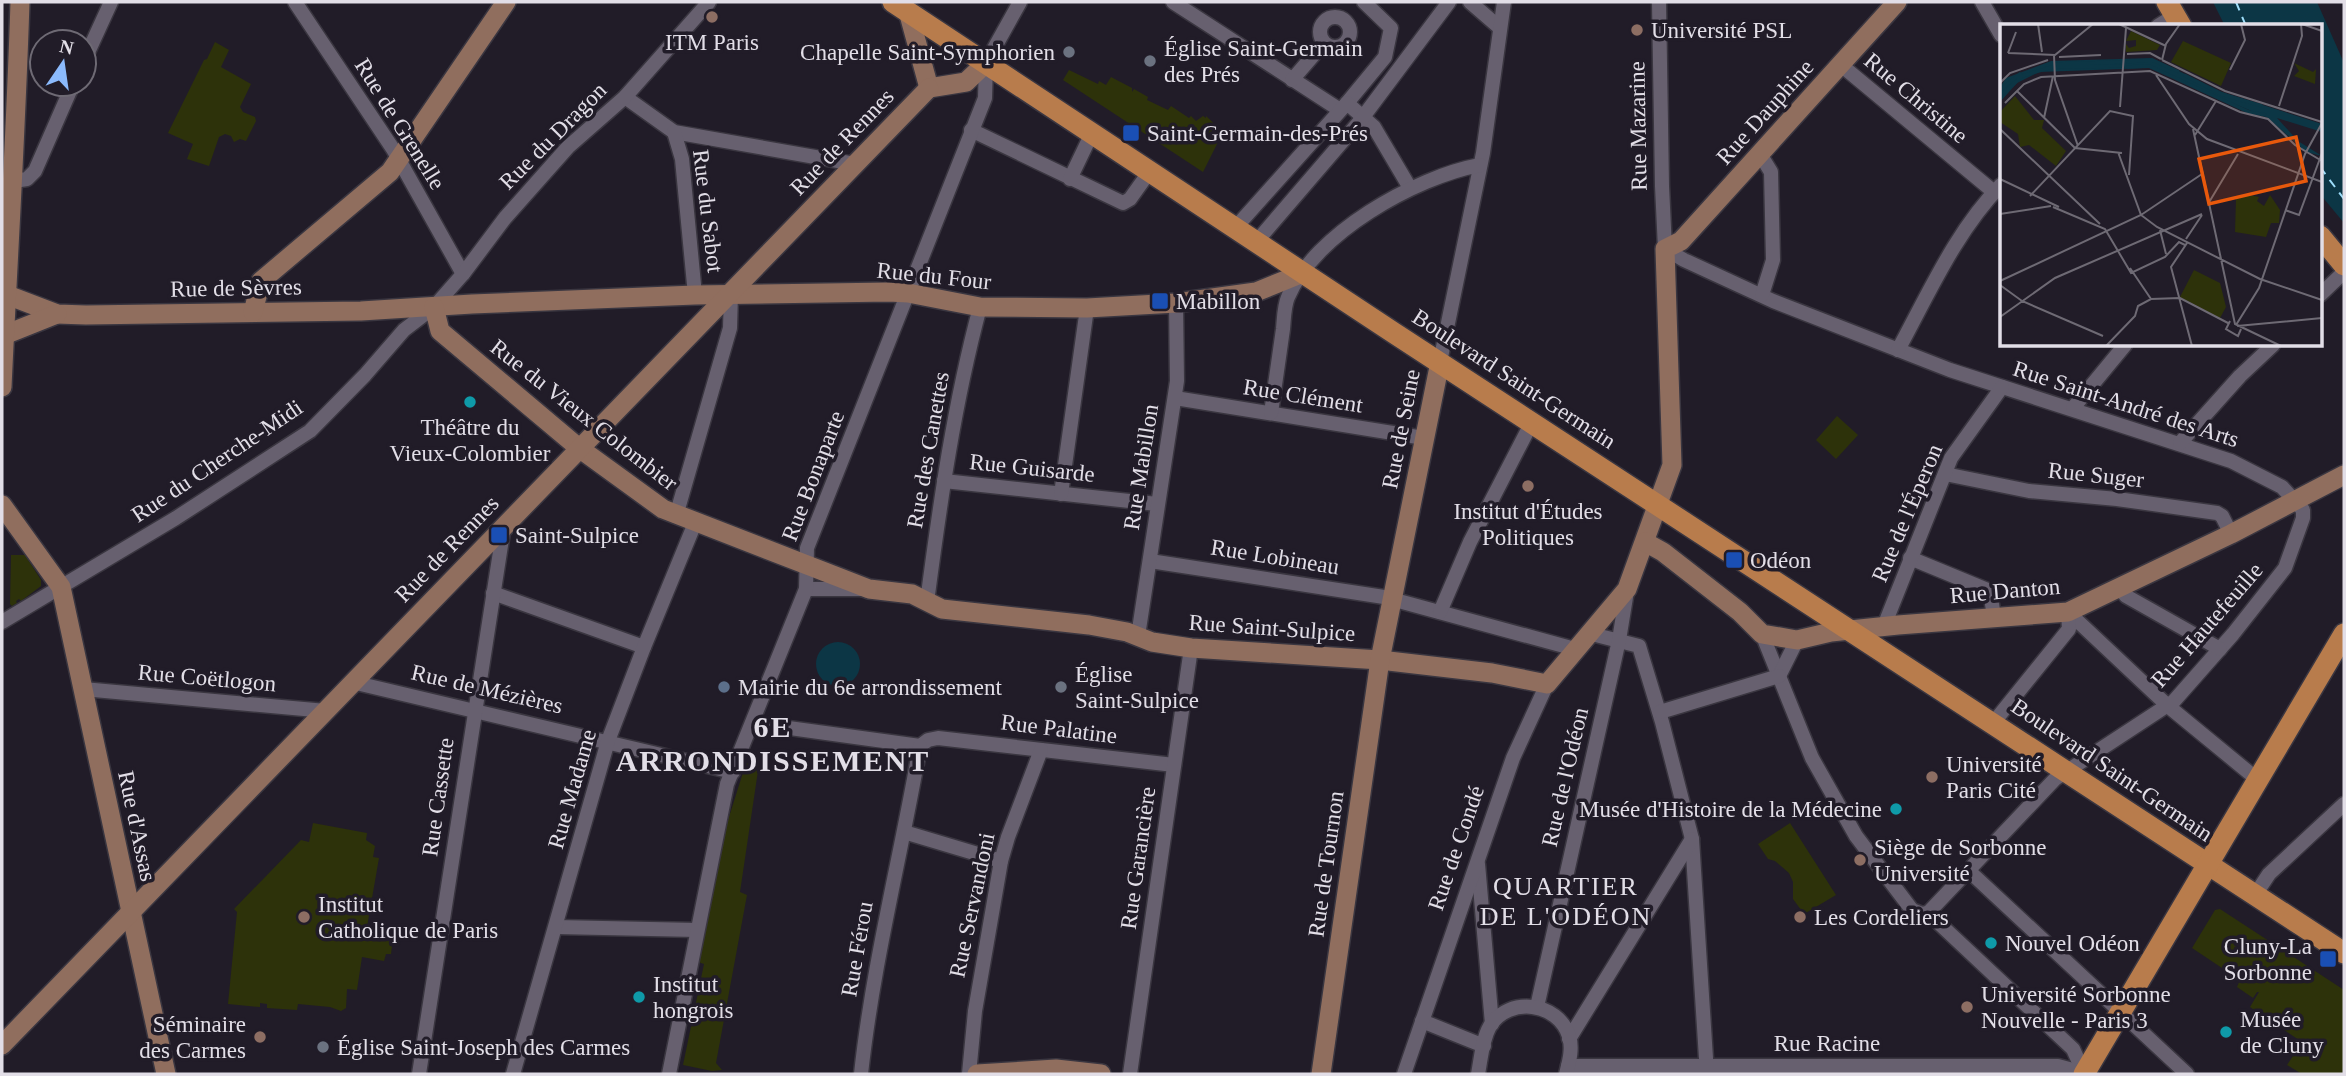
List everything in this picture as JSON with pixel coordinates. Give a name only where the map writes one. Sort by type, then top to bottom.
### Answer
[{"type":"main road","name":"Boulevard Saint-Germain","points":[[904,5],[986,63],[1303,272],[2344,953]]},
{"type":"main road","points":[[2322,238],[2344,265]]},
{"type":"main road","points":[[2085,1074],[2344,634]]},
{"type":"street","points":[[2,387],[4,294],[14,181],[9,136],[20,2]]},
{"type":"street","points":[[98,30],[111,2]]},
{"type":"street","name":"Rue de Grenelle","points":[[295,2],[398,159],[463,274]]},
{"type":"street","points":[[253,312],[261,281],[390,172],[506,2]]},
{"type":"street","name":"Rue du Dragon","points":[[425,308],[463,274],[505,218],[568,148],[625,97],[709,2]]},
{"type":"street","points":[[904,5],[929,88],[966,82],[986,63],[1020,2]]},
{"type":"street","points":[[1173,2],[1292,79],[1363,116],[1374,127],[1410,188]]},
{"type":"street","points":[[1236,227],[1385,57],[1391,28],[1363,2],[1346,20]]},
{"type":"street","points":[[1257,241],[1363,116],[1449,2]]},
{"type":"street","points":[[1470,2],[1500,28]]},
{"type":"street","name":"Rue de Seine","points":[[1380,660],[1480,165],[1504,2]]},
{"type":"street","name":"Rue Mazarine","points":[[1660,2],[1665,248]]},
{"type":"street","points":[[1982,2],[2000,33]]},
{"type":"street","name":"Rue Dauphine","points":[[1665,248],[1681,240],[1841,65],[1892,4]]},
{"type":"street","points":[[1324,43],[1320,32],[1324,23],[1332,16],[1346,20]]},
{"type":"street","points":[[1324,43],[1339,47],[1346,41],[1351,32],[1346,20]]},
{"type":"street","points":[[1292,79],[1324,43]]},
{"type":"street","name":"Rue Bonaparte","points":[[669,1074],[727,784],[806,589],[807,548],[985,98],[986,63]]},
{"type":"street","name":"Rue Christine","points":[[1841,65],[1997,188]]},
{"type":"street","name":"Rue de Rennes","points":[[2,1045],[929,88]]},
{"type":"street","points":[[625,97],[674,132],[855,164]]},
{"type":"street","points":[[14,181],[27,179],[36,172],[68,98]]},
{"type":"street","points":[[971,130],[1123,203],[1130,199],[1150,171]]},
{"type":"street","name":"Rue du Sabot","points":[[674,132],[682,159],[695,295]]},
{"type":"street","points":[[1070,179],[1092,133]]},
{"type":"street","points":[[1760,154],[1770,172],[1773,260],[1762,295]]},
{"type":"street","points":[[1271,414],[1287,298],[1321,248],[1384,202],[1410,188],[1480,165]]},
{"type":"street","points":[[1898,350],[1965,229],[1997,188]]},
{"type":"street","points":[[1627,589],[1672,465],[1665,248]]},
{"type":"street","name":"Rue Saint-André des Arts","points":[[1665,248],[1684,260],[1762,295],[1898,350],[2001,387],[2180,443],[2245,467],[2282,487],[2295,501]]},
{"type":"street","name":"Rue du Four","points":[[472,304],[731,294],[908,293],[980,307],[1087,308],[1176,303],[1256,292],[1303,272]]},
{"type":"street","points":[[2322,293],[2344,272]]},
{"type":"street","name":"Rue de Sèvres","points":[[4,294],[57,314]]},
{"type":"street","points":[[676,516],[730,328],[731,294]]},
{"type":"street","name":"Rue Mabillon","points":[[1138,636],[1177,381],[1176,303]]},
{"type":"street","name":"Rue de Sèvres","points":[[4,335],[57,314],[425,308],[472,304]]},
{"type":"street","name":"Rue des Canettes","points":[[927,601],[963,374],[980,307]]},
{"type":"street","name":"Rue du Vieux Colombier","points":[[425,308],[440,331],[579,448],[663,509],[869,589],[912,594],[927,601]]},
{"type":"street","name":"Rue du Cherche-Midi","points":[[2,622],[176,518],[310,431],[425,308]]},
{"type":"street","points":[[1060,494],[1087,308]]},
{"type":"street","points":[[2073,408],[2124,346]]},
{"type":"street","points":[[2180,443],[2240,376],[2272,346]]},
{"type":"street","name":"Rue de l'Éperon","points":[[1884,626],[1951,458],[2001,387]]},
{"type":"street","name":"Rue Clément","points":[[1175,398],[1424,438]]},
{"type":"street","points":[[1440,612],[1470,542],[1532,422]]},
{"type":"street","name":"Rue Suger","points":[[1945,474],[2029,491],[2117,499],[2217,513],[2222,516],[2231,534]]},
{"type":"street","name":"Rue Danton","points":[[1850,630],[2068,612],[2231,534],[2344,475]]},
{"type":"street","name":"Rue Guisarde","points":[[944,481],[1157,504]]},
{"type":"street","name":"Rue Hautefeuille","points":[[1928,913],[2055,779],[2168,706],[2220,649],[2285,568],[2304,518],[2303,510],[2295,501]]},
{"type":"street","points":[[2,505],[61,587]]},
{"type":"street","name":"Rue Madame","points":[[513,1074],[608,741],[695,523]]},
{"type":"street","name":"Rue Cassette","points":[[419,1074],[504,526]]},
{"type":"street","points":[[1645,542],[1663,552],[1740,612],[1762,634],[1812,758],[1856,836],[1912,910],[1928,913],[2073,1049],[2085,1074]]},
{"type":"street","points":[[1910,558],[1990,591],[1994,617]]},
{"type":"street","name":"Rue Lobineau","points":[[1150,561],[1393,600],[1575,649]]},
{"type":"street","name":"Rue d'Assas","points":[[61,587],[166,1074]]},
{"type":"street","points":[[806,589],[869,589]]},
{"type":"street","name":"Rue de Condé","points":[[1404,1074],[1513,758],[1547,684],[1627,589]]},
{"type":"street","name":"Rue de l'Odéon","points":[[1537,1007],[1619,640],[1627,589]]},
{"type":"street","points":[[2120,589],[2126,596],[2220,649]]},
{"type":"street","points":[[493,593],[644,648]]},
{"type":"street","name":"Rue Saint-Sulpice","points":[[927,601],[942,610],[1089,625],[1138,636],[1152,642],[1191,648],[1380,660],[1492,673],[1547,684]]},
{"type":"street","points":[[2068,612],[2168,706],[2258,780]]},
{"type":"street","points":[[1994,722],[2070,629],[2068,612]]},
{"type":"street","points":[[1762,634],[1797,640],[1850,630]]},
{"type":"street","points":[[1588,633],[1639,646],[1660,712],[1692,839],[1706,1070]]},
{"type":"street","points":[[1660,712],[1779,676],[1797,640]]},
{"type":"street","name":"Rue Garancière","points":[[1130,1074],[1191,648]]},
{"type":"street","name":"Rue de Tournon","points":[[1321,1074],[1380,660]]},
{"type":"street","name":"Rue de Mézières","points":[[352,682],[733,772]]},
{"type":"street","name":"Rue Coëtlogon","points":[[83,689],[326,710]]},
{"type":"street","points":[[753,723],[920,746]]},
{"type":"street","name":"Rue Palatine","points":[[920,746],[928,740],[938,738],[1174,765]]},
{"type":"street","name":"Rue Férou","points":[[861,1074],[878,949],[920,746]]},
{"type":"street","name":"Rue Servandoni","points":[[969,1074],[975,1011],[1002,861],[1008,837],[1041,750]]},
{"type":"street","points":[[2255,895],[2269,874],[2344,804]]},
{"type":"street","points":[[904,832],[1002,861]]},
{"type":"street","points":[[1569,1039],[1692,839]]},
{"type":"street","points":[[1477,859],[1492,1024]]},
{"type":"street","points":[[1969,871],[2187,1074]]},
{"type":"street","points":[[556,928],[697,930]]},
{"type":"street","points":[[1478,1074],[1492,1024],[1500,1015],[1516,1007],[1537,1007],[1556,1016],[1569,1039],[1567,1070]]},
{"type":"street","points":[[1422,1021],[1484,1046]]},
{"type":"street","name":"Rue Racine","points":[[1567,1070],[2058,1066],[2085,1074]]},
{"type":"street","points":[[977,1074],[1056,1069],[1101,1074]]},
{"type":"green space","points":[[215,42],[229,50],[221,67],[251,84],[240,107],[243,112],[255,117],[256,121],[246,141],[240,139],[234,142],[231,136],[225,134],[219,137],[209,166],[187,159],[193,144],[168,133]]},
{"type":"green space","points":[[1069,70],[1098,84],[1099,81],[1106,85],[1111,77],[1132,88],[1132,92],[1134,89],[1148,97],[1147,100],[1168,110],[1171,106],[1196,121],[1206,116],[1223,132],[1203,172],[1063,80]]},
{"type":"green space","points":[[1837,416],[1858,435],[1836,459],[1816,440]]},
{"type":"green space","points":[[11,555],[25,555],[41,580],[41,586],[12,606],[10,604]]},
{"type":"green space","points":[[746,763],[759,764],[740,892],[747,895],[716,1063],[722,1070],[712,1071],[683,1065],[704,964],[698,962],[723,836]]},
{"type":"green space","points":[[313,823],[367,833],[366,840],[375,846],[373,857],[379,858],[367,927],[389,931],[393,937],[391,954],[386,954],[384,961],[362,957],[357,990],[347,989],[346,1008],[341,1011],[330,1007],[298,1004],[297,1010],[267,1008],[267,1004],[260,1003],[260,1007],[228,1004],[237,912],[234,909],[301,840],[309,842]]},
{"type":"green space","points":[[1790,823],[1836,895],[1804,914],[1793,899],[1793,882],[1789,873],[1775,861],[1768,859],[1758,844]]},
{"type":"green space","points":[[2220,909],[2344,990],[2344,1074],[2302,1074],[2287,1065],[2302,1042],[2250,1007],[2259,992],[2253,998],[2237,987],[2240,980],[2192,948],[2215,910]]},
{"type":"water","points":[[2213,2],[2317,2],[2344,63],[2344,223],[2322,196],[2322,24],[2224,24]]},
{"type":"water","points":[[838,642],[853,649],[860,664],[853,679],[838,686],[823,679],[816,664],[823,649]]},
{"type":"ferry route","points":[[2236,2],[2245,24]]},
{"type":"ferry route","points":[[2322,170],[2344,199]]},
{"type":"place","name":"ITM Paris","points":[[712,17]]},
{"type":"place","name":"Université PSL","points":[[1637,30]]},
{"type":"place","name":"Chapelle Saint-Symphorien","points":[[1069,52]]},
{"type":"place","name":"Église Saint-Germain des Prés","points":[[1150,61]]},
{"type":"place","name":"Saint-Germain-des-Prés","points":[[1131,133]]},
{"type":"place","name":"Mabillon","points":[[1160,301]]},
{"type":"place","name":"Théâtre du Vieux-Colombier","points":[[470,402]]},
{"type":"place","name":"Institut d'Études Politiques","points":[[1528,486]]},
{"type":"place","name":"Saint-Sulpice","points":[[499,535]]},
{"type":"place","name":"Odéon","points":[[1734,560]]},
{"type":"place","name":"Mairie du 6e arrondissement","points":[[724,687]]},
{"type":"place","name":"Église Saint-Sulpice","points":[[1061,687]]},
{"type":"place","name":"Université Paris Cité","points":[[1932,777]]},
{"type":"place","name":"Musée d'Histoire de la Médecine","points":[[1896,809]]},
{"type":"place","name":"Siège de Sorbonne Université","points":[[1860,860]]},
{"type":"place","name":"Institut Catholique de Paris","points":[[304,917]]},
{"type":"place","name":"Les Cordeliers","points":[[1800,917]]},
{"type":"place","name":"Nouvel Odéon","points":[[1991,943]]},
{"type":"place","name":"Cluny-La Sorbonne","points":[[2328,959]]},
{"type":"place","name":"Institut hongrois","points":[[639,997]]},
{"type":"place","name":"Université Sorbonne Nouvelle - Paris 3","points":[[1967,1007]]},
{"type":"place","name":"Musée de Cluny","points":[[2226,1032]]},
{"type":"place","name":"Séminaire des Carmes","points":[[260,1037]]},
{"type":"place","name":"Église Saint-Joseph des Carmes","points":[[323,1047]]},
{"type":"district","name":"6E ARRONDISSEMENT","points":[[773,743]]},
{"type":"district","name":"QUARTIER DE L'ODÉON","points":[[1566,900]]}]
